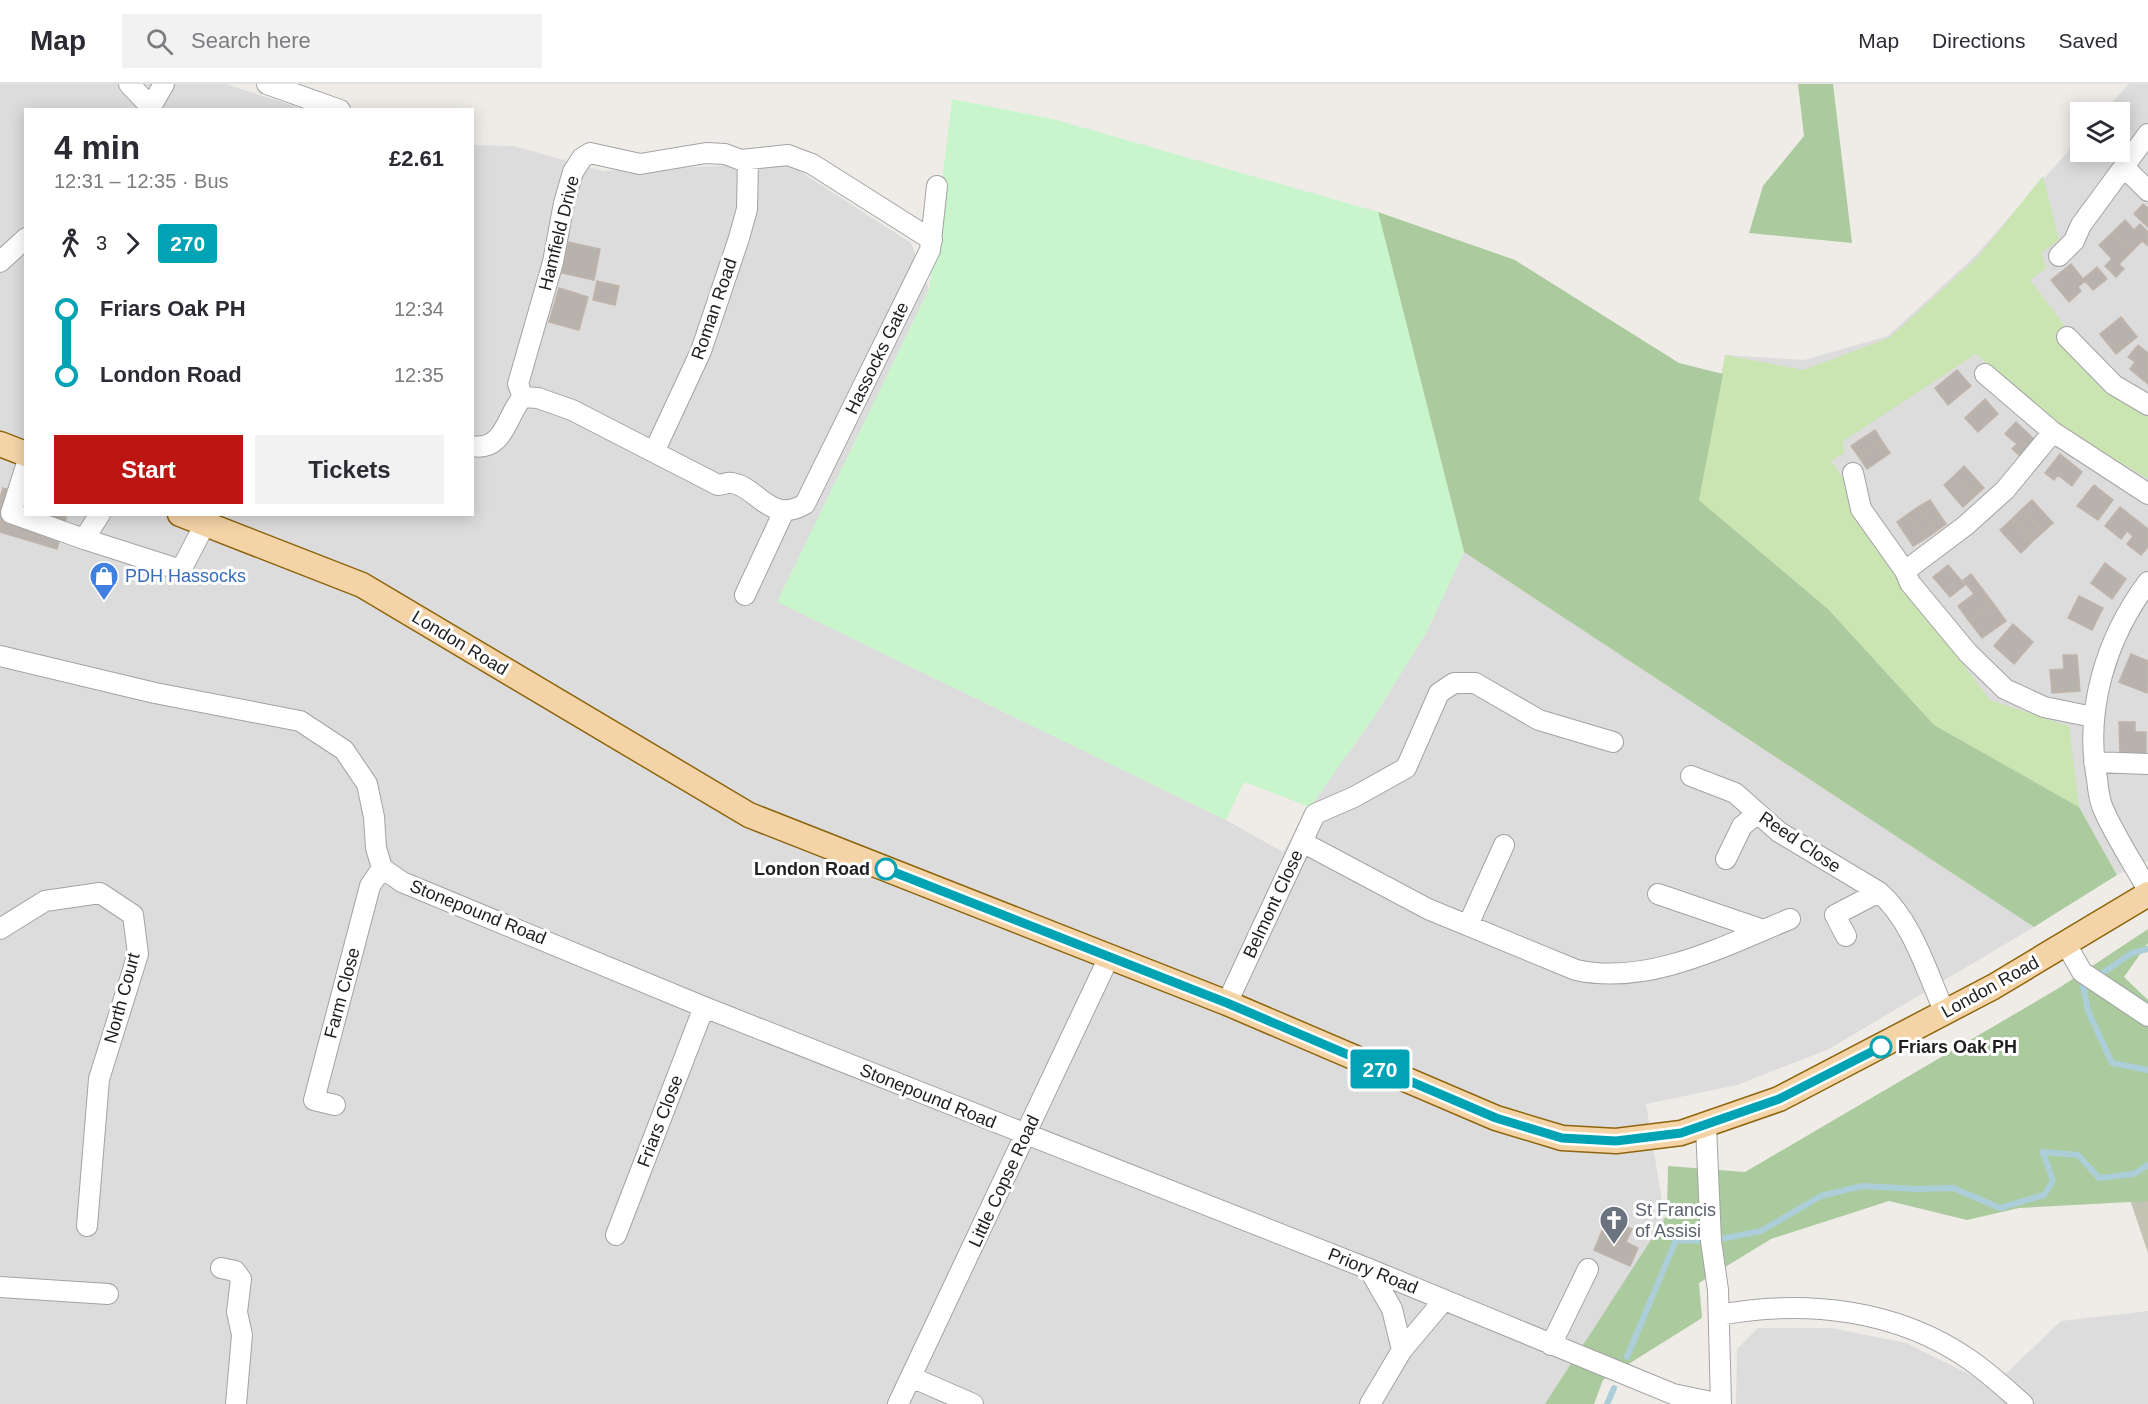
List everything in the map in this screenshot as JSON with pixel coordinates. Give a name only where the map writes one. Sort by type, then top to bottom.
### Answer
[{"type":"main road","points":[[0,444],[24,453]]},
{"type":"main road","name":"London Road","points":[[185,516],[362,585],[748,815],[1227,1003],[1496,1118],[1562,1138],[1616,1141],[1681,1133],[1779,1099],[1945,1013],[2066,944],[2148,892]]},
{"type":"street","points":[[129,84],[150,108],[164,84]]},
{"type":"street","points":[[267,84],[334,108]]},
{"type":"street","points":[[2059,256],[2074,241],[2080,225],[2148,135]]},
{"type":"street","name":"Hamfield Drive","points":[[523,397],[518,384],[553,262],[564,203],[573,172],[582,158],[590,153],[640,164],[706,153],[748,160],[788,155],[812,164],[932,240]]},
{"type":"street","name":"Roman Road","points":[[654,452],[701,351],[739,238],[747,209],[748,160]]},
{"type":"street","points":[[2124,167],[2148,191]]},
{"type":"street","name":"Hassocks Gate","points":[[784,511],[796,509],[805,504],[930,250],[937,186]]},
{"type":"street","points":[[0,262],[24,239]]},
{"type":"street","points":[[2067,337],[2114,385],[2148,405]]},
{"type":"street","points":[[1985,374],[2053,432],[2148,494]]},
{"type":"street","points":[[474,446],[498,440],[512,417],[517,403],[523,397],[538,398],[572,410],[718,485],[733,483],[784,511],[746,595]]},
{"type":"street","points":[[1905,571],[1965,526],[2005,490],[2053,432]]},
{"type":"street","points":[[24,472],[11,513],[181,570],[205,524]]},
{"type":"street","points":[[1853,473],[1861,509],[1905,571],[1910,583],[1968,653],[2005,689],[2044,707],[2093,717]]},
{"type":"street","points":[[84,539],[99,516]]},
{"type":"street","points":[[2148,582],[2137,597],[2102,669],[2093,717],[2094,762],[2102,805],[2148,892]]},
{"type":"street","points":[[0,656],[155,693],[300,721],[344,750],[367,784],[374,817],[376,848],[382,868]]},
{"type":"street","points":[[1302,842],[1315,814],[1364,792],[1406,768],[1438,693],[1454,683],[1475,683],[1539,720],[1613,742]]},
{"type":"street","points":[[2094,762],[2148,764]]},
{"type":"street","name":"Reed Close","points":[[1691,776],[1735,793],[1779,832],[1879,892],[1892,904],[1909,932],[1945,1013]]},
{"type":"street","points":[[1726,859],[1742,826],[1757,814]]},
{"type":"street","name":"Belmont Close","points":[[1227,1003],[1302,842],[1428,909],[1576,970],[1599,976],[1672,965],[1790,919]]},
{"type":"street","points":[[1468,925],[1504,845]]},
{"type":"street","name":"Stonepound Road","points":[[382,868],[402,882],[555,943],[704,1007],[1027,1135]]},
{"type":"street","name":"Farm Close","points":[[335,1105],[314,1100],[370,886],[382,868]]},
{"type":"street","points":[[1846,936],[1835,915],[1879,892]]},
{"type":"street","name":"North Court","points":[[0,929],[45,901],[100,893],[133,915],[138,954],[99,1079],[87,1226]]},
{"type":"street","points":[[1658,894],[1763,930]]},
{"type":"street","points":[[2066,944],[2082,972],[2148,1016]]},
{"type":"street","name":"Little Copse Road","points":[[898,1404],[1027,1135],[1109,957]]},
{"type":"street","name":"Friars Close","points":[[616,1235],[704,1007]]},
{"type":"street","points":[[1706,1126],[1711,1241],[1719,1315],[1721,1404]]},
{"type":"street","name":"Priory Road","points":[[1027,1135],[1369,1269],[1673,1394],[1721,1404]]},
{"type":"street","points":[[221,1268],[236,1271],[242,1279],[237,1312],[242,1335],[237,1404]]},
{"type":"street","points":[[1369,1269],[1392,1309],[1402,1350]]},
{"type":"street","points":[[1551,1345],[1588,1269]]},
{"type":"street","points":[[0,1287],[108,1294]]},
{"type":"street","points":[[1370,1404],[1402,1350],[1444,1300]]},
{"type":"street","points":[[1719,1315],[1740,1311],[1806,1307],[1854,1311],[1914,1328],[1969,1359],[2023,1404]]},
{"type":"street","points":[[911,1377],[973,1404]]},
{"type":"shaded area","points":[[0,84],[226,84],[300,108],[24,108],[24,516],[474,516],[474,145],[514,146],[603,171],[787,163],[911,243],[929,289],[778,602],[1226,820],[1283,852],[1310,807],[1376,714],[1427,631],[1464,552],[2034,927],[1829,1049],[1737,1085],[1646,1104],[1668,1237],[1563,1404],[0,1404]]},
{"type":"shaded area","points":[[2129,84],[2148,84],[2148,861],[2117,875],[2079,807],[1934,725],[1828,609],[1723,374],[1725,355],[1804,360],[1888,336],[1974,257],[2070,149],[2070,162],[2130,162],[2130,102],[2112,102]]},
{"type":"shaded area","points":[[2148,1174],[2148,1253],[2124,1182]]},
{"type":"shaded area","points":[[2148,1311],[2148,1404],[1736,1404],[1737,1349],[1758,1328],[1832,1328],[1906,1343],[1993,1386],[2061,1321]]},
{"type":"green space","points":[[1798,84],[1833,84],[1852,243],[1749,233],[1763,186],[1804,136]]},
{"type":"green space","points":[[952,99],[1053,119],[1378,212],[1464,552],[1427,631],[1376,714],[1310,807],[1244,782],[1226,820],[777,602],[929,289]]},
{"type":"green space","points":[[2043,176],[2059,240],[2041,253],[2046,268],[2030,280],[2065,326],[2057,338],[2126,404],[2148,415],[2148,479],[2051,421],[1976,354],[1843,441],[1844,453],[1831,461],[1846,482],[1851,514],[1990,700],[2069,726],[2079,807],[1934,725],[1828,609],[1699,500],[1725,355],[1803,370],[1889,338],[1977,258]]},
{"type":"green space","points":[[1378,212],[1515,260],[1679,363],[1723,374],[1699,500],[1828,609],[1934,725],[2079,807],[2117,875],[2034,927],[1464,552]]},
{"type":"green space","points":[[2148,929],[2148,943],[2124,977],[2148,1000],[2148,1201],[2019,1208],[1967,1220],[1889,1201],[1771,1239],[1699,1283],[1702,1318],[1603,1380],[1594,1404],[1545,1404],[1667,1215],[1668,1166],[1745,1172],[2059,988]]},
{"type":"building","points":[[2143,204],[2148,208],[2148,227],[2134,214]]},
{"type":"building","points":[[2125,220],[2134,230],[2140,224],[2148,232],[2147,245],[2142,241],[2132,251],[2113,232]]},
{"type":"building","points":[[2113,232],[2132,251],[2119,264],[2124,269],[2116,277],[2105,266],[2112,259],[2099,245]]},
{"type":"building","points":[[568,242],[600,249],[594,280],[562,273]]},
{"type":"building","points":[[2071,264],[2083,279],[2097,267],[2107,279],[2093,290],[2085,281],[2078,287],[2081,291],[2069,302],[2051,280]]},
{"type":"building","points":[[597,281],[619,286],[615,305],[593,300]]},
{"type":"building","points":[[559,288],[588,297],[579,330],[549,322]]},
{"type":"building","points":[[2121,317],[2137,337],[2116,354],[2100,334]]},
{"type":"building","points":[[2138,345],[2148,353],[2148,384],[2130,369],[2135,362],[2128,357]]},
{"type":"building","points":[[1957,370],[1971,386],[1948,405],[1935,388]]},
{"type":"building","points":[[1985,399],[1998,414],[1978,432],[1965,418]]},
{"type":"building","points":[[2016,422],[2034,439],[2020,456],[2012,449],[2017,444],[2005,434]]},
{"type":"building","points":[[1875,430],[1882,441],[1859,457],[1851,446]]},
{"type":"building","points":[[1882,441],[1890,453],[1867,469],[1859,457]]},
{"type":"building","points":[[2060,454],[2082,472],[2072,486],[2058,475],[2054,480],[2045,473]]},
{"type":"building","points":[[1964,466],[1984,488],[1974,497],[1954,476]]},
{"type":"building","points":[[1954,476],[1974,497],[1963,507],[1944,485]]},
{"type":"building","points":[[2094,485],[2113,500],[2098,520],[2077,506]]},
{"type":"building","points":[[3,488],[24,494],[24,516],[66,516],[57,549],[0,532],[0,498]]},
{"type":"building","points":[[1930,500],[1946,524],[1935,532],[1918,507]]},
{"type":"building","points":[[2032,500],[2053,523],[2043,532],[2022,509]]},
{"type":"building","points":[[1918,507],[1935,532],[1925,539],[1908,514]]},
{"type":"building","points":[[2120,507],[2148,529],[2148,547],[2141,555],[2127,544],[2133,536],[2127,531],[2121,539],[2105,526]]},
{"type":"building","points":[[2022,509],[2043,532],[2033,541],[2012,519]]},
{"type":"building","points":[[1908,514],[1925,539],[1913,546],[1897,522]]},
{"type":"building","points":[[2012,519],[2033,541],[2021,553],[2000,530]]},
{"type":"building","points":[[2105,563],[2126,579],[2112,599],[2091,583]]},
{"type":"building","points":[[1948,565],[1965,585],[1950,597],[1933,577]]},
{"type":"building","points":[[1971,574],[1993,603],[1969,621],[1958,606],[1974,594],[1963,580]]},
{"type":"building","points":[[2079,596],[2103,608],[2092,630],[2068,618]]},
{"type":"building","points":[[1993,603],[2006,621],[1982,638],[1969,621]]},
{"type":"building","points":[[2013,624],[2033,642],[2014,664],[1994,646]]},
{"type":"building","points":[[2131,654],[2148,661],[2147,693],[2119,682]]},
{"type":"building","points":[[2063,655],[2077,655],[2080,691],[2052,693],[2050,670],[2064,669]]},
{"type":"building","points":[[2119,722],[2135,722],[2135,732],[2146,732],[2146,753],[2120,753]]},
{"type":"building","name":"St Francis of Assisi","points":[[1607,1219],[1632,1229],[1626,1242],[1638,1248],[1630,1266],[1594,1250]]},
{"type":"waterway","points":[[2148,949],[2132,953],[2083,986],[2088,1011],[2112,1063],[2148,1070]]},
{"type":"waterway","points":[[1627,1357],[1676,1240],[1711,1241],[1761,1231],[1821,1196],[1862,1186],[1915,1189],[1953,1188],[2000,1208],[2044,1195],[2053,1181],[2043,1152],[2078,1155],[2099,1178],[2134,1174],[2148,1165]]},
{"type":"waterway","points":[[1607,1404],[1614,1388]]},
{"type":"bus line","name":"270","points":[[886,869],[1227,1003],[1496,1118],[1562,1138],[1616,1141],[1681,1133],[1706,1126],[1779,1099],[1881,1047]]},
{"type":"place","name":"PDH Hassocks","points":[[104,602]]},
{"type":"place","name":"London Road","points":[[886,869]]},
{"type":"place","name":"Friars Oak PH","points":[[1881,1047]]},
{"type":"place","name":"St Francis of Assisi","points":[[1614,1246]]}]
